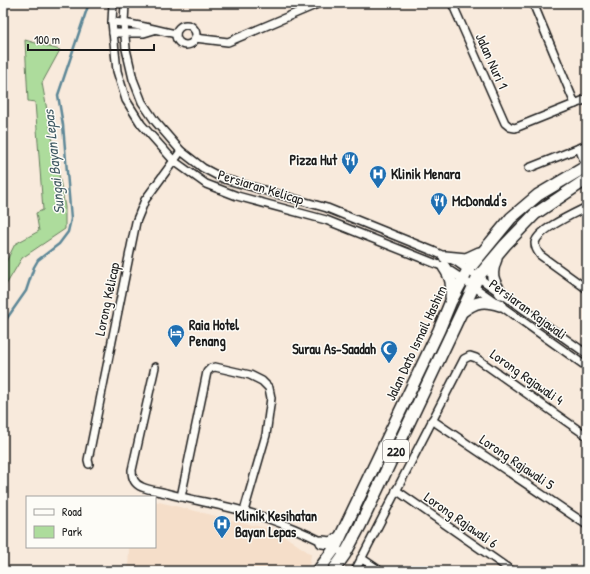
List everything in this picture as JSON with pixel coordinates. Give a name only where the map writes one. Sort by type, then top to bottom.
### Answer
[{"type":"main road","name":"Jalan Dato Ismail Hashim","points":[[318,571],[335,548],[439,330],[451,301],[465,275],[484,249],[511,218],[524,206],[538,195],[587,166]]},
{"type":"main road","name":"Jalan Dato Ismail Hashim","points":[[333,571],[345,554],[360,526],[476,282],[524,224],[535,214],[587,179]]},
{"type":"main road","points":[[451,301],[452,284],[445,262],[466,259],[484,249]]},
{"type":"main road","points":[[497,255],[492,275],[495,285],[501,293]]},
{"type":"main road","points":[[463,311],[471,305],[481,302],[491,302],[500,305]]},
{"type":"main road","points":[[326,560],[327,555],[322,542],[332,543],[340,537]]},
{"type":"street","name":"Persiaran Kelicap","points":[[114,3],[112,22],[117,71],[126,100],[141,124],[174,161],[206,184],[237,196],[326,220],[445,262],[465,275]]},
{"type":"street","name":"Persiaran Kelicap","points":[[125,3],[124,23],[126,49],[133,79],[142,102],[155,121],[180,151],[203,168],[224,179],[327,208],[445,262],[465,275]]},
{"type":"street","points":[[195,38],[228,42],[320,3]]},
{"type":"street","name":"Jalan Nuri 1","points":[[452,3],[505,123],[510,127],[515,128],[575,104]]},
{"type":"street","points":[[533,3],[575,104],[587,99]]},
{"type":"street","points":[[112,22],[143,26],[154,30],[176,34]]},
{"type":"street","points":[[186,25],[194,31],[195,38],[192,42],[184,44],[177,40],[176,34],[179,28],[186,25]]},
{"type":"street","points":[[113,33],[144,33],[154,30]]},
{"type":"street","points":[[529,168],[587,145]]},
{"type":"street","points":[[579,148],[587,166]]},
{"type":"street","name":"Lorong Kelicap","points":[[89,464],[88,460],[136,222],[145,200],[180,151]]},
{"type":"street","points":[[587,207],[546,230],[537,238],[535,244],[536,250],[540,255],[587,289]]},
{"type":"street","points":[[465,275],[476,282]]},
{"type":"street","points":[[465,275],[476,282]]},
{"type":"street","name":"Persiaran Rajawali","points":[[476,282],[501,293],[587,354]]},
{"type":"street","name":"Persiaran Rajawali","points":[[476,282],[500,305],[587,367]]},
{"type":"street","name":"Lorong Rajawali 4","points":[[432,420],[464,359],[470,356],[476,358],[587,436]]},
{"type":"street","points":[[155,367],[132,470],[132,477],[136,484],[181,498],[244,511],[285,525],[345,554]]},
{"type":"street","points":[[181,498],[207,372],[211,368],[215,367],[250,375],[262,381],[269,388],[271,398],[266,435],[244,511]]},
{"type":"street","points":[[354,571],[432,420]]},
{"type":"street","name":"Lorong Rajawali 5","points":[[432,420],[587,525]]},
{"type":"street","name":"Lorong Rajawali 6","points":[[396,490],[512,571]]},
{"type":"street","points":[[361,558],[380,571]]},
{"type":"shaded area","name":"Klinik Kesihatan Bayan Lepas","points":[[156,501],[277,531],[311,554],[310,563],[304,571],[128,571],[129,548],[156,548]]},
{"type":"green space","points":[[25,40],[60,50],[42,83],[65,207],[65,229],[22,258],[3,290],[3,268],[15,244],[39,231],[36,213],[43,210],[35,102],[28,101]]},
{"type":"waterway","name":"Sungai Bayan Lepas","points":[[3,324],[26,291],[34,267],[38,260],[59,244],[68,232],[71,219],[63,125],[58,95],[89,3]]},
{"type":"place","name":"Pizza Hut","points":[[350,175]]},
{"type":"place","name":"Klinik Menara","points":[[378,189]]},
{"type":"place","name":"McDonald's","points":[[439,216]]},
{"type":"place","name":"Raia Hotel Penang","points":[[176,348]]},
{"type":"place","name":"Surau As-Saadah","points":[[389,364]]},
{"type":"place","name":"Klinik Kesihatan Bayan Lepas","points":[[222,539]]}]
